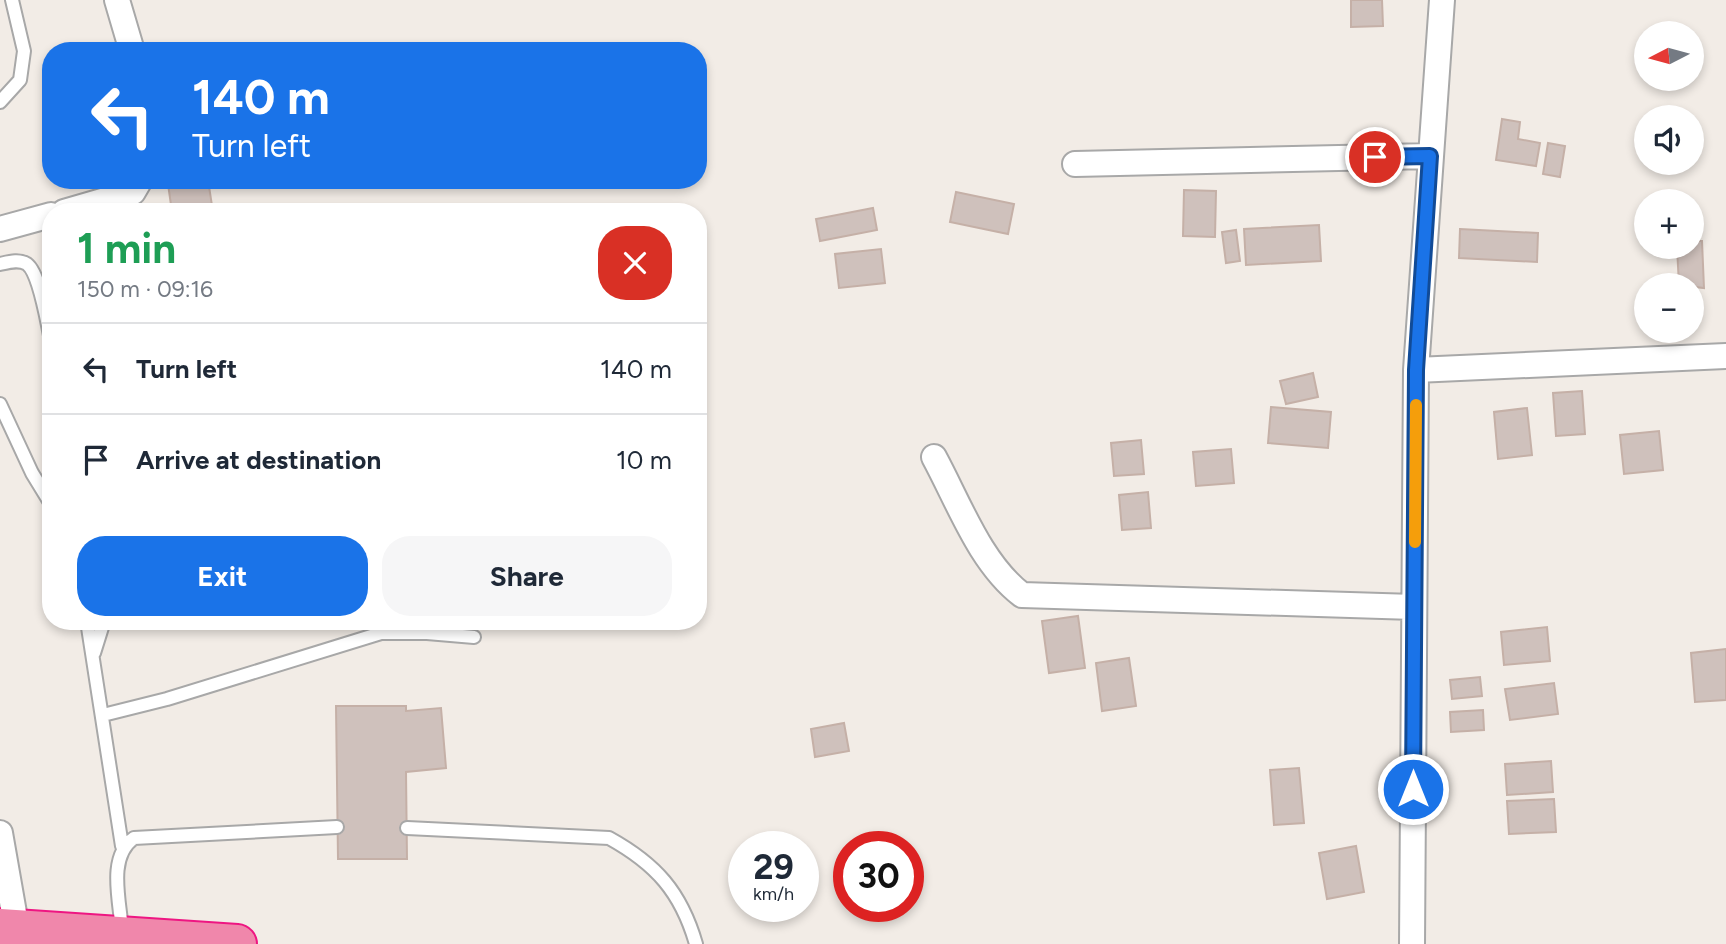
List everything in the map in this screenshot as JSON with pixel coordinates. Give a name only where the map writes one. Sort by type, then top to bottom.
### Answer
[{"type":"highway","points":[[8,929],[237,944]]},
{"type":"street","points":[[117,0],[129,42]]},
{"type":"street","points":[[1412,944],[1416,370],[1442,0]]},
{"type":"street","points":[[1075,164],[1430,156]]},
{"type":"street","points":[[95,203],[133,192],[135,189]]},
{"type":"street","points":[[0,229],[42,217]]},
{"type":"street","points":[[1416,370],[1726,356]]},
{"type":"street","points":[[934,457],[992,565],[1006,583],[1022,595],[1414,607]]},
{"type":"street","points":[[0,833],[8,929]]},
{"type":"lane","points":[[0,102],[20,80],[24,51],[12,0]]},
{"type":"lane","points":[[0,264],[14,260],[27,264],[35,274],[42,303]]},
{"type":"lane","points":[[0,404],[42,489]]},
{"type":"lane","points":[[89,630],[122,846],[117,862],[123,936]]},
{"type":"lane","points":[[93,656],[101,630]]},
{"type":"lane","points":[[103,715],[167,699],[371,630]]},
{"type":"lane","points":[[408,630],[474,638]]},
{"type":"lane","points":[[122,846],[134,838],[152,834],[337,827]]},
{"type":"lane","points":[[407,828],[609,838],[639,854],[678,896],[696,944]]},
{"type":"building","points":[[1351,0],[1382,0],[1383,26],[1351,27]]},
{"type":"building","points":[[1502,119],[1520,122],[1518,139],[1540,143],[1536,166],[1496,160]]},
{"type":"building","points":[[1548,143],[1565,146],[1560,177],[1543,174]]},
{"type":"building","points":[[169,189],[209,189],[212,203],[171,203]]},
{"type":"building","points":[[1184,190],[1216,191],[1215,237],[1183,236]]},
{"type":"building","points":[[956,192],[1014,204],[1008,234],[950,222]]},
{"type":"building","points":[[873,208],[877,230],[820,241],[816,219]]},
{"type":"building","points":[[1319,225],[1321,261],[1246,265],[1244,229]]},
{"type":"building","points":[[1460,229],[1538,233],[1537,262],[1459,258]]},
{"type":"building","points":[[1236,230],[1240,261],[1226,263],[1222,232]]},
{"type":"building","points":[[881,249],[885,283],[839,288],[835,254]]},
{"type":"building","points":[[1678,259],[1703,259],[1703,273],[1678,273]]},
{"type":"building","points":[[1313,373],[1318,397],[1286,404],[1280,381]]},
{"type":"building","points":[[1582,391],[1585,434],[1556,436],[1553,393]]},
{"type":"building","points":[[1271,407],[1331,412],[1328,448],[1268,443]]},
{"type":"building","points":[[1527,408],[1532,455],[1498,459],[1494,412]]},
{"type":"building","points":[[1659,431],[1663,470],[1624,474],[1620,435]]},
{"type":"building","points":[[1141,440],[1144,474],[1114,476],[1111,443]]},
{"type":"building","points":[[1231,449],[1234,483],[1196,486],[1193,452]]},
{"type":"building","points":[[1148,492],[1151,528],[1122,530],[1119,495]]},
{"type":"building","points":[[1078,616],[1085,668],[1049,673],[1042,621]]},
{"type":"building","points":[[1547,627],[1550,661],[1504,665],[1501,632]]},
{"type":"building","points":[[1726,649],[1726,700],[1695,702],[1691,653]]},
{"type":"building","points":[[1129,658],[1136,706],[1102,711],[1096,663]]},
{"type":"building","points":[[1480,677],[1482,696],[1452,699],[1450,680]]},
{"type":"building","points":[[1554,683],[1558,714],[1510,720],[1505,689]]},
{"type":"building","points":[[336,706],[406,706],[406,711],[441,708],[446,768],[406,772],[407,859],[338,859]]},
{"type":"building","points":[[1483,710],[1484,730],[1451,732],[1450,712]]},
{"type":"building","points":[[844,723],[849,751],[815,757],[811,729]]},
{"type":"building","points":[[1551,761],[1553,792],[1507,795],[1505,764]]},
{"type":"building","points":[[1299,768],[1304,823],[1274,825],[1270,770]]},
{"type":"building","points":[[1554,799],[1556,832],[1509,834],[1507,801]]},
{"type":"building","points":[[1356,846],[1364,892],[1327,899],[1319,853]]},
{"type":"slow traffic","points":[[1415,542],[1416,405]]},
{"type":"route","points":[[1375,157],[1430,156],[1416,370],[1413,789]]}]
